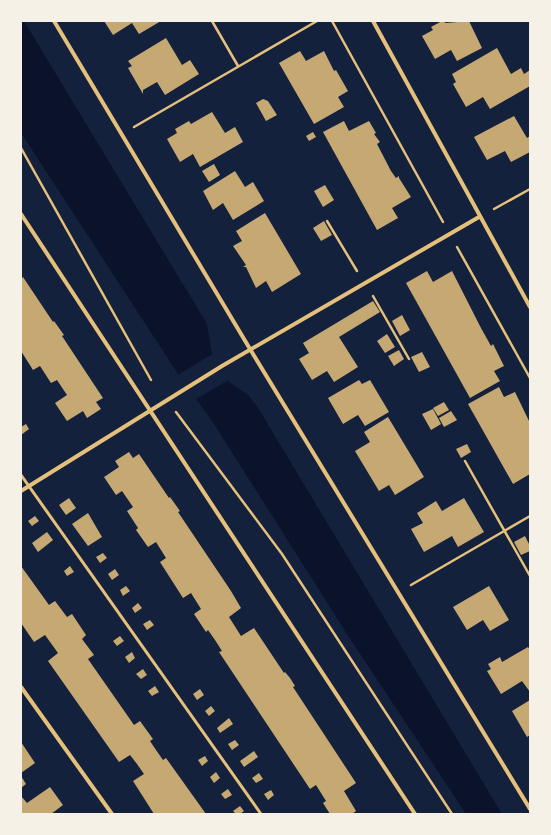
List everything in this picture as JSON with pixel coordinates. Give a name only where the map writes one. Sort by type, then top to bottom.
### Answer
[{"type":"street","points":[[54,21],[123,134],[250,349],[530,809]]},
{"type":"street","points":[[373,21],[479,217],[530,307]]},
{"type":"street","points":[[21,214],[415,814]]},
{"type":"street","points":[[21,491],[250,349],[479,217]]},
{"type":"street","points":[[21,687],[112,814]]},
{"type":"lane","points":[[21,475],[261,814]]},
{"type":"path","points":[[212,21],[238,66]]},
{"type":"path","points":[[123,134],[317,21]]},
{"type":"path","points":[[332,21],[530,378]]},
{"type":"path","points":[[21,148],[154,386],[282,554],[452,814]]},
{"type":"path","points":[[479,217],[530,189]]},
{"type":"path","points":[[465,461],[530,576]]},
{"type":"path","points":[[398,592],[530,516]]},
{"type":"water","points":[[21,21],[24,21],[207,324],[212,354],[229,382],[248,395],[257,406],[502,814],[466,814],[347,634],[212,421],[178,374],[21,133]]},
{"type":"pier","points":[[214,353],[230,379],[193,401],[176,376]]},
{"type":"building","points":[[104,21],[161,21],[139,34],[132,23],[113,35]]},
{"type":"building","points":[[442,21],[446,23],[469,21],[482,48],[457,61],[451,50],[435,59],[422,36],[433,30],[431,27]]},
{"type":"building","points":[[166,38],[182,65],[190,60],[199,74],[165,95],[157,82],[143,90],[143,94],[128,68],[132,66],[128,61]]},
{"type":"building","points":[[497,48],[511,74],[521,68],[524,74],[530,70],[530,86],[490,109],[483,97],[466,107],[453,84],[456,82],[452,74]]},
{"type":"building","points":[[300,51],[306,61],[324,51],[334,71],[336,70],[348,91],[338,97],[344,107],[314,124],[279,63]]},
{"type":"building","points":[[263,99],[268,101],[277,115],[266,121],[256,103]]},
{"type":"building","points":[[212,112],[225,133],[235,127],[243,142],[200,167],[193,154],[180,162],[167,139],[177,133],[175,129],[189,121],[191,124]]},
{"type":"building","points":[[514,116],[527,138],[530,136],[530,152],[511,162],[505,151],[487,160],[474,137]]},
{"type":"building","points":[[344,121],[349,131],[369,121],[376,133],[374,134],[380,142],[377,144],[391,171],[396,178],[399,176],[411,197],[392,208],[398,218],[377,230],[323,132]]},
{"type":"building","points":[[313,132],[316,137],[309,141],[306,136]]},
{"type":"building","points":[[214,164],[220,175],[209,182],[202,171]]},
{"type":"building","points":[[235,171],[245,187],[253,182],[264,201],[233,220],[223,203],[213,210],[203,191]]},
{"type":"building","points":[[325,185],[334,200],[323,207],[314,191]]},
{"type":"building","points":[[265,213],[301,274],[272,292],[266,281],[256,288],[246,267],[243,267],[246,265],[233,246],[242,241],[236,231]]},
{"type":"building","points":[[324,221],[332,235],[321,241],[313,228]]},
{"type":"building","points":[[427,271],[433,282],[452,271],[481,328],[491,346],[493,344],[504,366],[494,371],[500,381],[470,398],[406,283]]},
{"type":"building","points":[[23,277],[53,322],[54,321],[64,335],[62,336],[103,398],[96,402],[101,409],[87,418],[83,411],[67,421],[55,403],[67,395],[57,380],[51,383],[40,366],[33,370],[21,351],[21,279]]},
{"type":"building","points":[[373,301],[380,312],[339,337],[358,367],[334,382],[327,371],[312,380],[299,359],[309,353],[303,343]]},
{"type":"building","points":[[402,315],[410,330],[400,336],[392,321]]},
{"type":"building","points":[[387,334],[395,347],[385,353],[377,341]]},
{"type":"building","points":[[399,350],[404,359],[394,366],[388,356]]},
{"type":"building","points":[[422,352],[430,367],[419,372],[411,357]]},
{"type":"building","points":[[359,380],[362,384],[370,380],[389,412],[365,426],[358,415],[343,424],[328,398]]},
{"type":"building","points":[[499,387],[504,397],[515,392],[530,423],[530,474],[513,484],[468,404]]},
{"type":"building","points":[[444,402],[449,410],[438,416],[433,408]]},
{"type":"building","points":[[433,409],[441,424],[431,430],[422,414]]},
{"type":"building","points":[[451,411],[457,420],[444,427],[439,418]]},
{"type":"building","points":[[388,417],[424,477],[395,495],[389,485],[379,491],[355,451],[370,442],[364,432]]},
{"type":"building","points":[[26,424],[29,429],[21,435],[21,427]]},
{"type":"building","points":[[467,444],[471,452],[461,458],[456,449]]},
{"type":"building","points":[[129,452],[133,458],[139,454],[169,498],[170,497],[180,511],[178,512],[231,591],[241,608],[229,617],[241,636],[254,628],[284,673],[285,672],[290,678],[295,686],[293,687],[356,783],[344,791],[356,811],[352,814],[330,814],[323,803],[326,801],[316,785],[310,789],[219,652],[222,651],[215,640],[208,630],[206,632],[194,614],[201,609],[191,593],[183,598],[160,562],[166,558],[156,542],[148,547],[136,530],[138,528],[127,511],[133,507],[122,491],[116,495],[104,477],[119,467],[115,461]]},
{"type":"building","points":[[69,498],[76,508],[66,515],[59,505]]},
{"type":"building","points":[[464,498],[484,532],[458,547],[452,536],[424,552],[411,529],[423,523],[417,513],[436,501],[442,511]]},
{"type":"building","points":[[88,513],[102,537],[88,546],[72,524]]},
{"type":"building","points":[[35,516],[39,521],[32,526],[28,521]]},
{"type":"building","points":[[47,532],[53,540],[38,552],[32,543]]},
{"type":"building","points":[[525,536],[530,546],[530,551],[521,555],[514,542]]},
{"type":"building","points":[[103,553],[107,558],[100,563],[96,557]]},
{"type":"building","points":[[21,566],[49,605],[55,601],[67,617],[72,614],[86,635],[82,639],[94,655],[88,659],[134,725],[140,721],[153,739],[150,741],[163,760],[166,758],[206,814],[154,814],[133,781],[144,774],[130,755],[119,762],[48,661],[58,653],[45,635],[34,642],[21,623]]},
{"type":"building","points":[[70,566],[74,572],[67,576],[64,571]]},
{"type":"building","points":[[115,569],[119,575],[112,580],[108,574]]},
{"type":"building","points":[[126,586],[130,591],[123,596],[120,590]]},
{"type":"building","points":[[489,586],[509,620],[490,631],[483,620],[467,630],[453,607]]},
{"type":"building","points":[[138,603],[142,608],[135,613],[132,608]]},
{"type":"building","points":[[150,620],[154,625],[147,630],[143,624]]},
{"type":"building","points":[[120,636],[124,641],[117,646],[113,641]]},
{"type":"building","points":[[528,647],[530,650],[530,692],[522,681],[501,694],[487,671],[491,669],[488,664],[500,657],[502,662]]},
{"type":"building","points":[[132,652],[135,658],[129,663],[125,657]]},
{"type":"building","points":[[143,669],[147,675],[141,679],[136,674]]},
{"type":"building","points":[[155,686],[159,692],[152,696],[148,691]]},
{"type":"building","points":[[200,689],[204,695],[197,700],[193,694]]},
{"type":"building","points":[[530,700],[530,735],[527,737],[512,711]]},
{"type":"building","points":[[211,706],[215,711],[209,716],[205,711]]},
{"type":"building","points":[[229,718],[233,724],[220,733],[217,728]]},
{"type":"building","points":[[235,740],[239,745],[232,750],[228,744]]},
{"type":"building","points":[[21,742],[35,763],[21,773]]},
{"type":"building","points":[[254,751],[258,757],[244,767],[240,761]]},
{"type":"building","points":[[205,756],[208,761],[202,766],[198,760]]},
{"type":"building","points":[[216,772],[220,778],[214,783],[210,777]]},
{"type":"building","points":[[259,773],[263,779],[256,783],[252,778]]},
{"type":"building","points":[[21,776],[26,784],[21,788]]},
{"type":"building","points":[[50,787],[63,805],[51,814],[21,814],[21,796],[27,803]]},
{"type":"building","points":[[228,789],[232,795],[225,799],[221,794]]},
{"type":"building","points":[[271,790],[274,795],[268,800],[264,794]]},
{"type":"building","points":[[240,806],[244,811],[240,814],[236,814],[233,811]]}]
